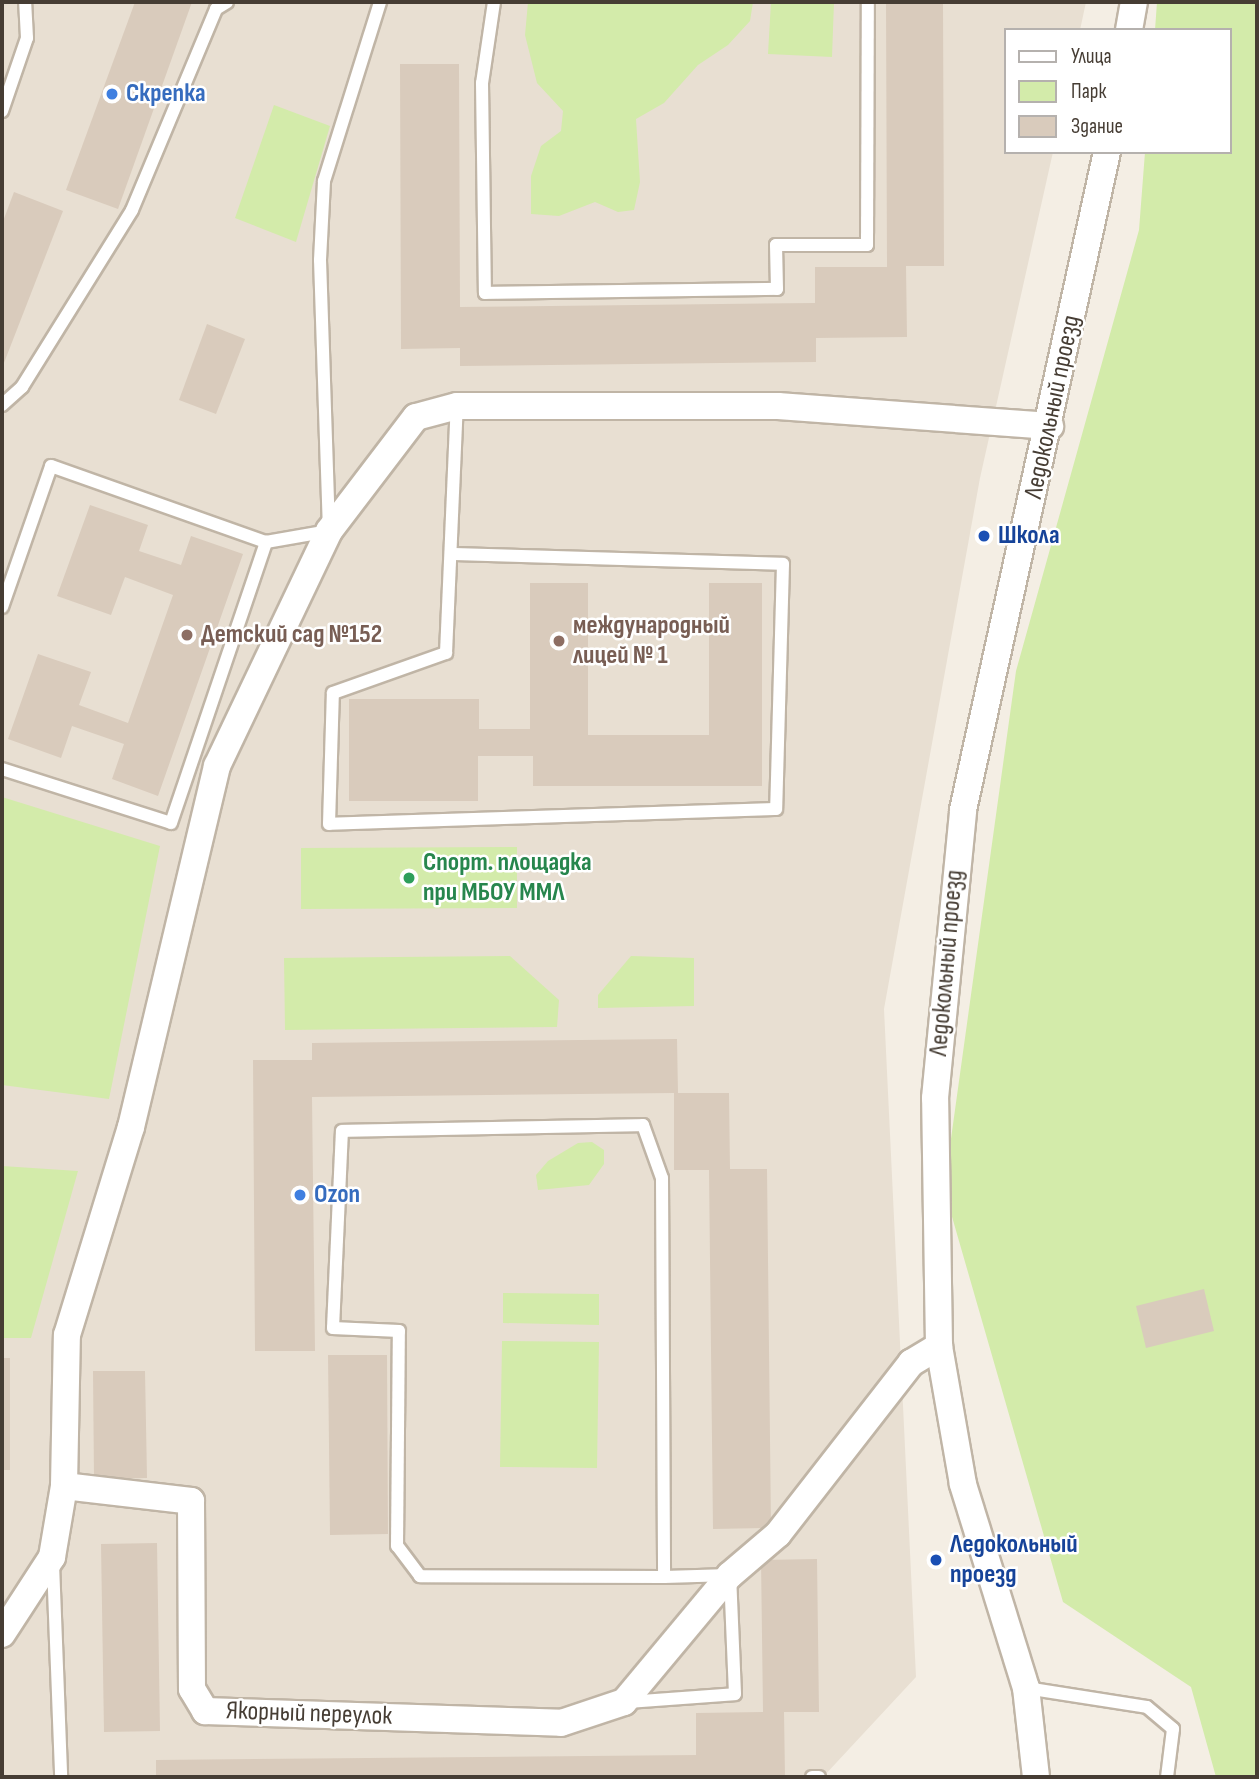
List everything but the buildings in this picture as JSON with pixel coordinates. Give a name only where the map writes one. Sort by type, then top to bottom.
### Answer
[{"type":"street","points":[[1129,28],[1134,2]]},
{"type":"street","name":"Ледокольный проезд","points":[[1037,1777],[1026,1688],[963,1483],[939,1346],[935,1098],[944,959],[963,810],[1050,426],[1108,154]]},
{"type":"street","points":[[2,1634],[52,1557],[64,1486],[67,1335],[131,1127],[217,766],[329,531],[416,417],[457,406],[778,406],[1050,426]]},
{"type":"street","points":[[624,1702],[730,1575],[778,1534],[911,1363],[939,1346]]},
{"type":"street","name":"Якорный переулок","points":[[64,1486],[191,1501],[192,1689],[205,1711],[561,1723],[624,1702]]},
{"type":"lane","points":[[2,111],[27,38],[25,2]]},
{"type":"lane","points":[[2,405],[22,387],[132,210],[216,9],[227,2]]},
{"type":"lane","points":[[2,607],[51,466],[265,542],[329,531],[320,260],[324,181],[380,2]]},
{"type":"lane","points":[[494,2],[481,83],[485,293],[777,289],[776,245],[867,245],[868,2]]},
{"type":"lane","points":[[452,554],[783,564],[776,809],[329,824],[333,693],[446,653],[457,406]]},
{"type":"lane","points":[[2,769],[171,823],[265,542]]},
{"type":"lane","points":[[624,1702],[735,1694],[730,1575],[664,1577],[420,1576],[397,1546],[399,1331],[332,1328],[342,1131],[643,1125],[662,1178],[664,1577]]},
{"type":"lane","points":[[52,1557],[61,1777]]},
{"type":"lane","points":[[1026,1688],[1147,1707],[1173,1729],[1167,1777]]},
{"type":"lane","points":[[812,1777],[819,1777]]},
{"type":"shaded area","points":[[2,2],[1086,2],[1080,28],[1004,28],[1004,154],[1053,154],[980,478],[884,1009],[916,1677],[823,1777],[2,1777]]},
{"type":"green space","points":[[528,2],[753,2],[750,21],[728,45],[698,65],[664,103],[636,119],[640,182],[634,210],[618,212],[595,202],[559,216],[531,214],[531,176],[541,146],[561,131],[563,111],[537,83],[525,35]]},
{"type":"green space","points":[[771,2],[834,2],[832,57],[768,54]]},
{"type":"green space","points":[[1157,2],[1257,2],[1257,1777],[1216,1777],[1191,1687],[1063,1602],[944,1189],[1016,671],[1139,230],[1145,154],[1231,154],[1231,28],[1155,28]]},
{"type":"green space","points":[[274,105],[330,126],[296,242],[235,218]]},
{"type":"green space","points":[[2,797],[160,846],[109,1099],[2,1085]]},
{"type":"green space","name":"Спорт. площадка при МБОУ ММЛ","points":[[517,847],[517,908],[301,909],[301,848]]},
{"type":"green space","points":[[510,956],[559,1000],[557,1027],[285,1030],[284,958]]},
{"type":"green space","points":[[631,956],[694,958],[694,1006],[598,1008],[598,995]]},
{"type":"green space","points":[[592,1142],[604,1150],[604,1164],[589,1185],[538,1190],[536,1175],[548,1161],[578,1143]]},
{"type":"green space","points":[[2,1166],[78,1171],[31,1338],[2,1338]]},
{"type":"green space","points":[[503,1293],[599,1294],[599,1325],[503,1323]]},
{"type":"green space","points":[[502,1341],[599,1342],[597,1468],[500,1467]]},
{"type":"place","name":"Скрепка","points":[[112,94]]},
{"type":"place","name":"Школа","points":[[984,536]]},
{"type":"place","name":"Детский сад №152","points":[[187,635]]},
{"type":"place","name":"международный лицей № 1","points":[[559,641]]},
{"type":"place","name":"Спорт. площадка при МБОУ ММЛ","points":[[409,878]]},
{"type":"place","name":"Ozon","points":[[300,1195]]},
{"type":"place","name":"Ледокольный проезд","points":[[936,1560]]}]
